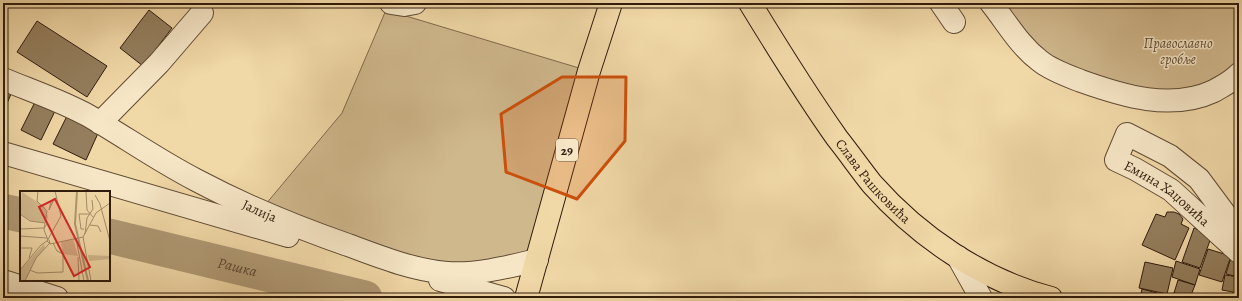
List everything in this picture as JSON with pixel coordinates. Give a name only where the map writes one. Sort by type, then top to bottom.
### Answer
[{"type":"main road","name":"29","points":[[526,298],[589,71],[611,3]]},
{"type":"main road","name":"Слава Рашковића","points":[[750,3],[788,66],[814,105],[853,159],[892,205],[928,235],[958,257],[1013,285],[1051,298]]},
{"type":"street","points":[[391,3],[404,6],[415,3]]},
{"type":"street","points":[[941,3],[954,22]]},
{"type":"street","points":[[991,3],[1027,50],[1041,62],[1066,75],[1097,87],[1144,99],[1175,100],[1188,99],[1204,95],[1235,78]]},
{"type":"street","points":[[100,123],[159,63],[202,13]]},
{"type":"street","name":"Јалија","points":[[3,80],[70,107],[100,123],[184,174],[227,196],[307,230],[394,261],[427,270],[448,273],[467,273],[514,266],[537,260]]},
{"type":"street","name":"Емина Хаџовића","points":[[1127,134],[1170,156],[1199,179],[1225,214],[1236,249],[1171,190],[1116,160],[1127,134]]},
{"type":"street","points":[[3,153],[504,298]]},
{"type":"street","points":[[958,257],[981,298]]},
{"type":"street","points":[[3,281],[57,298]]},
{"type":"highlighted area","points":[[562,77],[626,77],[625,141],[577,199],[506,172],[501,114]]},
{"type":"green space","name":"Православно гробље","points":[[991,3],[1239,3],[1239,74],[1188,99],[1066,75]]},
{"type":"green space","points":[[386,10],[589,71],[537,260],[467,273],[260,211],[342,113]]},
{"type":"building","points":[[149,10],[172,28],[143,66],[120,48]]},
{"type":"building","points":[[37,21],[107,66],[87,97],[17,52]]},
{"type":"building","points":[[3,91],[11,94],[3,113]]},
{"type":"building","points":[[36,100],[56,109],[41,140],[21,130]]},
{"type":"building","points":[[67,116],[99,131],[86,160],[53,144]]},
{"type":"building","points":[[1167,212],[1179,214],[1183,219],[1181,224],[1189,228],[1175,260],[1142,245],[1156,214],[1165,217]]},
{"type":"building","points":[[1194,228],[1212,235],[1200,268],[1182,262]]},
{"type":"building","points":[[1208,249],[1231,256],[1222,282],[1199,275]]},
{"type":"building","points":[[1232,254],[1239,260],[1239,277],[1226,274]]},
{"type":"building","points":[[1176,261],[1200,269],[1195,285],[1172,277]]},
{"type":"building","points":[[1145,262],[1173,268],[1167,294],[1139,288]]},
{"type":"building","points":[[1225,275],[1239,277],[1239,298],[1232,298],[1233,292],[1222,290]]},
{"type":"building","points":[[1178,280],[1195,285],[1190,298],[1174,293]]},
{"type":"building","points":[[1142,289],[1161,294],[1160,298],[1140,298]]},
{"type":"building","points":[[1173,293],[1185,298],[1171,298]]},
{"type":"waterway","name":"Рашка","points":[[3,211],[20,215]]},
{"type":"waterway","name":"Рашка","points":[[110,236],[365,298]]}]
